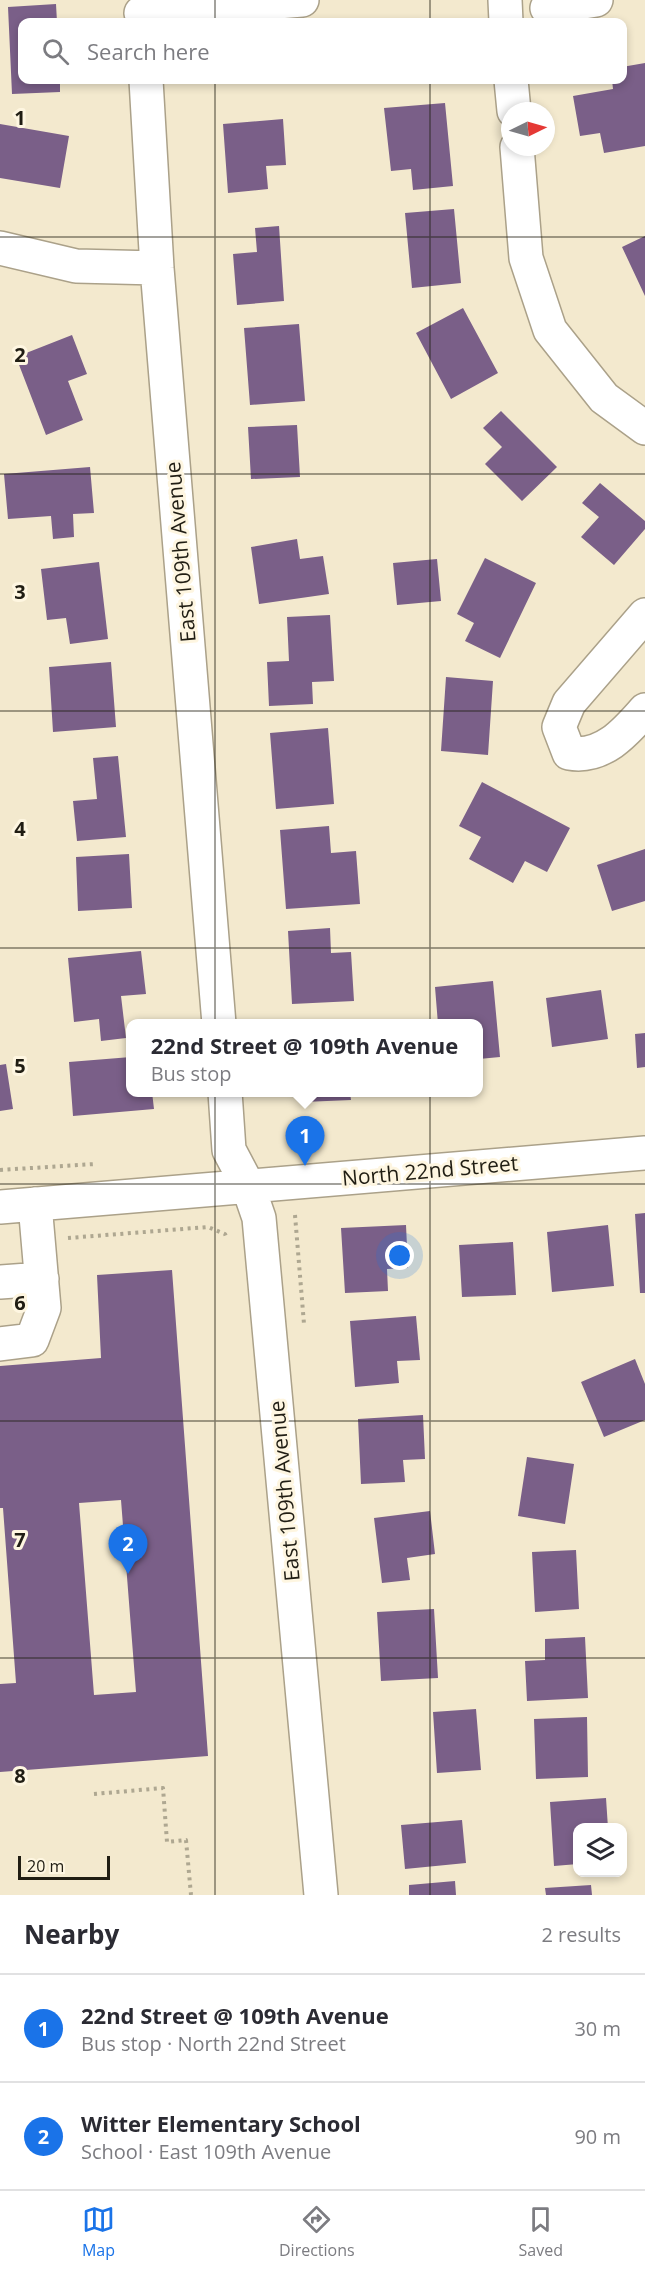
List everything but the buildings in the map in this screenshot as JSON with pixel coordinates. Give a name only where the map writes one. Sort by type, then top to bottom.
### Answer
[{"type":"street","points":[[140,12],[302,0]]},
{"type":"street","points":[[505,0],[506,18]]},
{"type":"street","points":[[536,10],[596,0]]},
{"type":"street","name":"East 109th Avenue","points":[[146,84],[157,268],[219,1019]]},
{"type":"street","points":[[511,84],[512,102]]},
{"type":"street","points":[[518,156],[526,258],[550,330],[604,398],[645,428]]},
{"type":"street","points":[[0,248],[76,266],[157,268]]},
{"type":"street","points":[[645,615],[568,703],[559,727],[569,753],[585,756],[622,737],[645,710]]},
{"type":"street","name":"East 109th Avenue","points":[[225,1097],[229,1150],[248,1186],[259,1218],[321,1895]]},
{"type":"street","name":"North 22nd Street","points":[[0,1207],[645,1153]]},
{"type":"street","points":[[0,1344],[32,1340],[44,1308],[35,1204]]},
{"type":"street","points":[[0,1282],[42,1279]]},
{"type":"path","points":[[304,1332],[294,1215],[306,1214]]},
{"type":"path","points":[[38,1240],[208,1227]]},
{"type":"path","points":[[94,1794],[163,1788],[167,1842],[186,1840],[191,1895]]},
{"type":"place","name":"22nd Street @ 109th Avenue","points":[[305,1166]]},
{"type":"place","name":"Witter Elementary School","points":[[128,1574]]}]
